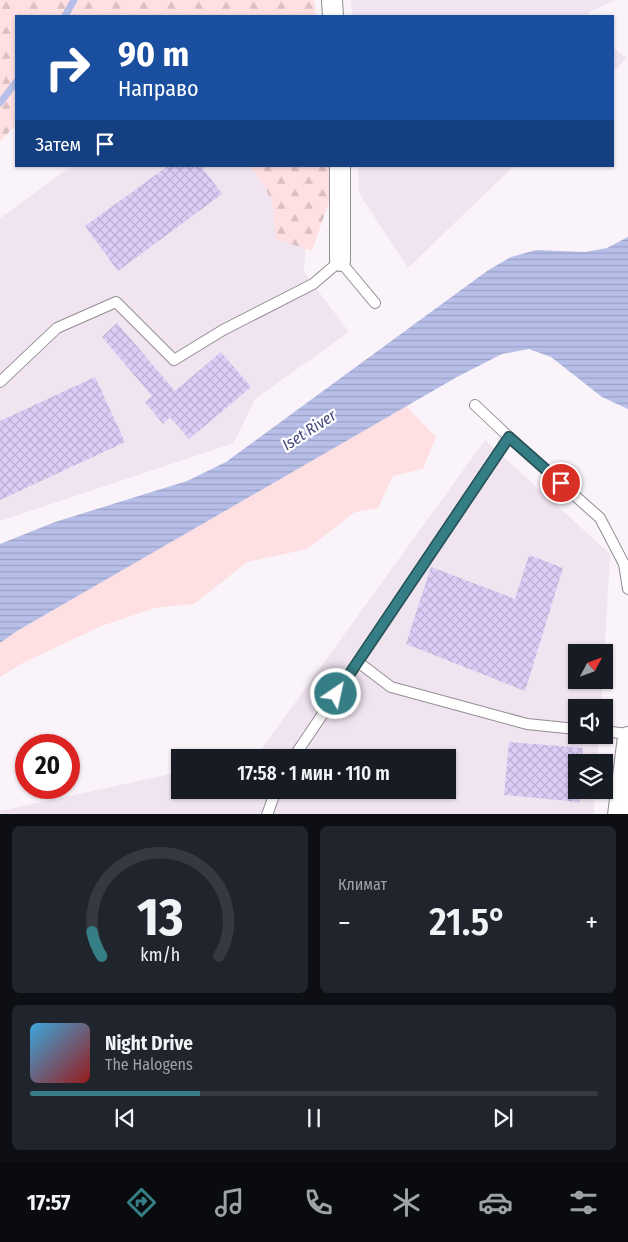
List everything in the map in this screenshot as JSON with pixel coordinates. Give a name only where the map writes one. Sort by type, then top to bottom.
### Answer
[{"type":"street","points":[[332,0],[333,15]]},
{"type":"street","points":[[340,167],[340,261]]},
{"type":"street","points":[[618,814],[628,736]]},
{"type":"lane","points":[[0,382],[57,328],[116,302],[174,360],[223,330],[313,284],[340,261],[376,303]]},
{"type":"lane","points":[[475,405],[600,518],[624,564],[628,589]]},
{"type":"lane","points":[[299,749],[509,437]]},
{"type":"lane","points":[[358,662],[391,688],[527,724],[568,728]]},
{"type":"lane","points":[[613,733],[628,736]]},
{"type":"lane","points":[[267,814],[273,799]]},
{"type":"shaded area","points":[[351,0],[615,0],[590,12],[588,15],[352,15]]},
{"type":"shaded area","points":[[614,49],[627,58],[614,71]]},
{"type":"shaded area","points":[[71,167],[310,167],[304,272],[349,332],[255,399],[234,443],[0,521],[0,218]]},
{"type":"shaded area","points":[[358,167],[513,167],[408,268],[359,193]]},
{"type":"shaded area","points":[[485,440],[610,554],[605,644],[568,644],[568,689],[602,689],[602,699],[568,699],[568,744],[598,744],[598,754],[568,754],[568,799],[595,799],[594,814],[0,814],[0,811],[55,799],[80,799],[80,794],[171,774],[171,799],[456,799],[456,749],[261,749]]},
{"type":"green space","points":[[0,0],[314,0],[316,15],[15,15],[15,126],[0,141]]},
{"type":"green space","points":[[252,167],[330,167],[333,190],[312,251],[276,239],[272,200]]},
{"type":"green space","points":[[406,406],[436,437],[423,469],[393,476],[378,508],[355,512],[307,549],[247,562],[194,604],[154,608],[99,627],[23,663],[0,677],[0,643],[17,631]]},
{"type":"water","name":"Iset River","points":[[628,237],[628,409],[602,397],[551,357],[529,349],[502,354],[457,377],[17,631],[0,643],[0,544],[55,522],[187,481],[226,462],[487,271],[511,257],[536,250],[585,252],[607,248]]},
{"type":"building","points":[[167,167],[202,167],[222,194],[118,271],[85,226]]},
{"type":"building","points":[[117,323],[175,391],[221,352],[251,387],[189,439],[170,417],[163,424],[145,402],[152,396],[102,337]]},
{"type":"building","points":[[95,377],[125,442],[0,500],[0,421]]},
{"type":"building","points":[[529,555],[563,568],[525,691],[406,644],[431,567],[515,599]]},
{"type":"building","points":[[509,742],[583,748],[583,754],[568,754],[568,799],[579,799],[579,802],[504,795]]},
{"type":"waterway","points":[[66,15],[74,0]]},
{"type":"waterway","points":[[0,103],[15,83]]},
{"type":"route","points":[[336,694],[509,437],[561,483]]}]
